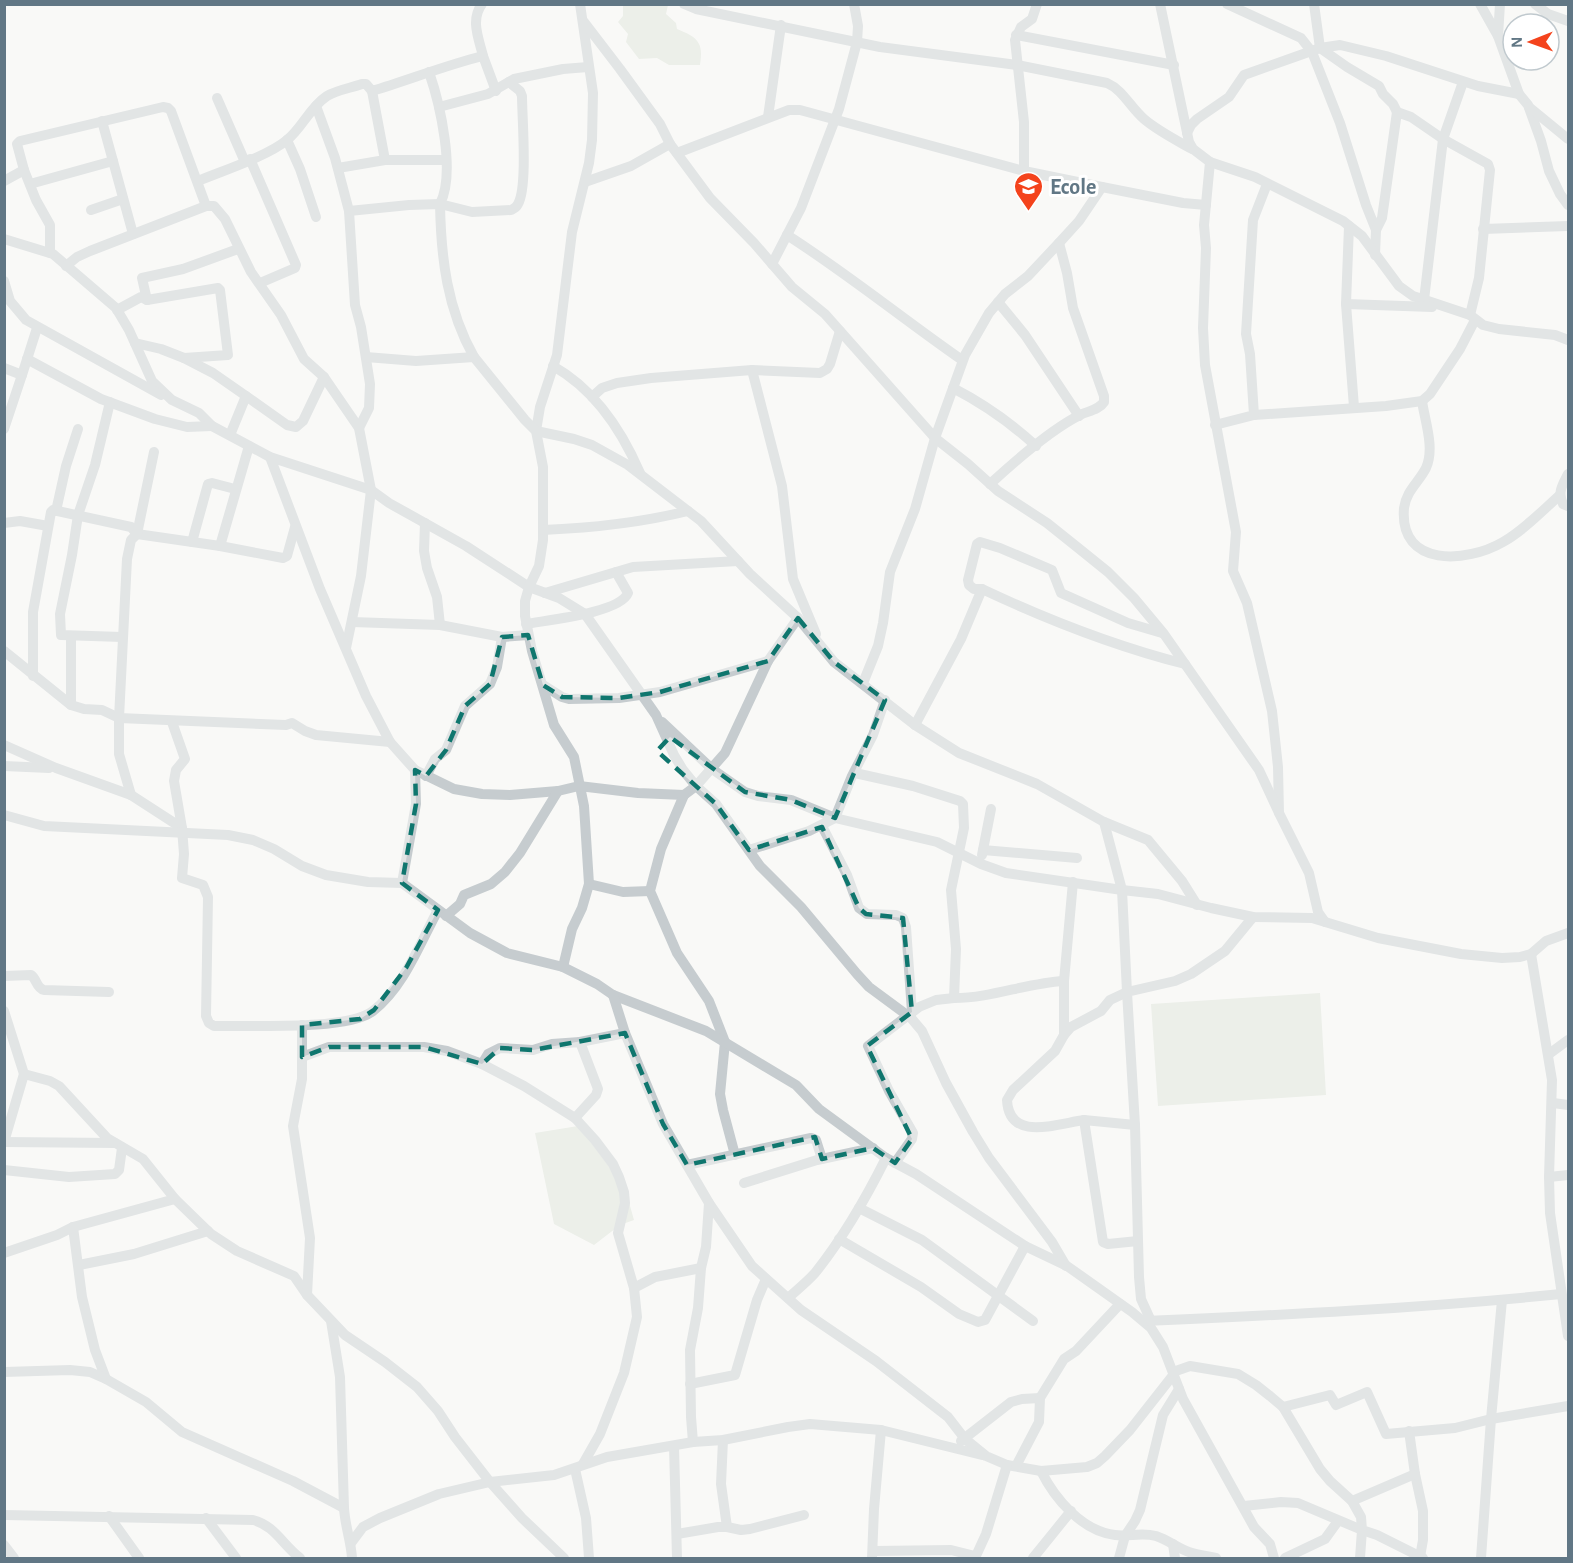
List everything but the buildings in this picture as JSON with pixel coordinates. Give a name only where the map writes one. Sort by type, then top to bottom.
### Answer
[{"type":"street","points":[[482,4],[476,13],[476,23],[483,56],[496,91]]},
{"type":"street","points":[[563,967],[572,929],[582,908],[589,884],[584,806],[574,757],[554,725],[527,630],[525,600],[539,566],[543,530],[543,467],[536,431],[540,407],[557,355],[572,232],[585,182],[592,140],[593,93],[580,4]]},
{"type":"street","points":[[684,4],[857,42],[912,52],[1017,65],[1107,83],[1118,88],[1132,108],[1146,120],[1210,162],[1255,177],[1349,226],[1362,236],[1399,286],[1413,296],[1473,317],[1483,325],[1555,335],[1569,340]]},
{"type":"street","points":[[772,264],[801,208],[835,119],[857,42],[858,27],[854,4]]},
{"type":"street","points":[[1024,171],[1024,122],[1016,35],[1021,27],[1032,20],[1037,4]]},
{"type":"street","points":[[1160,4],[1192,149]]},
{"type":"street","points":[[1227,4],[1301,38],[1316,50],[1379,86],[1393,104],[1397,112],[1382,218],[1377,230],[1375,255]]},
{"type":"street","points":[[1314,4],[1316,50],[1366,205],[1377,230]]},
{"type":"street","points":[[1480,4],[1498,36],[1519,94],[1528,105],[1569,139]]},
{"type":"street","points":[[1498,36],[1500,4]]},
{"type":"street","points":[[1535,4],[1548,14],[1569,21]]},
{"type":"street","points":[[584,22],[660,124],[674,148],[710,198],[792,287],[825,314],[935,438],[1011,501],[1047,523],[1108,572],[1134,598],[1164,634],[1259,770],[1309,873],[1318,912],[1325,922]]},
{"type":"street","points":[[768,117],[781,25]]},
{"type":"street","points":[[1016,35],[1174,66]]},
{"type":"street","points":[[1187,133],[1191,124],[1229,97],[1244,75],[1316,50],[1340,45],[1386,56],[1463,82],[1519,94]]},
{"type":"street","points":[[372,91],[483,56]]},
{"type":"street","points":[[440,107],[465,102],[496,91],[514,79],[538,73],[588,67]]},
{"type":"street","points":[[429,72],[440,107],[446,160],[444,191],[440,204],[440,245],[456,321],[474,357],[525,420],[536,431],[574,439],[628,465],[701,521],[738,561],[798,618],[834,662],[915,725],[959,753],[1036,784],[1104,822],[1148,840],[1182,881],[1197,904]]},
{"type":"street","points":[[349,211],[440,204],[472,212],[511,210],[520,202],[523,146],[522,96],[520,91],[509,82]]},
{"type":"street","points":[[1424,300],[1443,139],[1463,82]]},
{"type":"street","points":[[198,181],[248,161],[287,140],[316,106],[332,93],[362,84],[366,84],[372,91],[386,160]]},
{"type":"street","points":[[217,98],[296,265],[295,268],[260,283]]},
{"type":"street","points":[[1528,105],[1549,171],[1560,194],[1569,205]]},
{"type":"street","points":[[316,106],[338,168],[349,211],[355,305],[369,371],[369,408],[359,428]]},
{"type":"street","points":[[50,253],[50,225],[24,170],[17,142],[163,107],[168,108],[206,206]]},
{"type":"street","points":[[585,182],[674,148],[751,126],[789,110],[800,110],[1024,171],[1183,203],[1206,205]]},
{"type":"street","points":[[1215,424],[1254,415],[1386,406],[1422,400],[1430,394],[1460,349],[1473,317],[1490,170],[1488,164],[1443,139],[1411,117],[1397,112]]},
{"type":"street","points":[[102,121],[133,234]]},
{"type":"street","points":[[287,140],[300,169],[315,218]]},
{"type":"street","points":[[338,168],[386,160],[446,160]]},
{"type":"street","points":[[30,184],[113,161]]},
{"type":"street","points":[[1210,162],[1206,205],[1203,328],[1205,365],[1236,532],[1233,571],[1247,603],[1272,711],[1277,757],[1279,813]]},
{"type":"street","points":[[4,181],[24,170]]},
{"type":"street","points":[[1254,415],[1247,322],[1253,220],[1267,184]]},
{"type":"street","points":[[863,683],[880,635],[895,554],[915,509],[935,438],[962,360],[989,313],[1005,294],[1028,276],[1079,221],[1102,187]]},
{"type":"street","points":[[91,210],[123,199]]},
{"type":"street","points":[[66,266],[77,257],[206,206],[214,206],[225,219],[238,249],[281,315],[304,359],[324,377],[359,428],[371,490],[361,576],[346,648]]},
{"type":"street","points":[[1349,226],[1346,304],[1354,407]]},
{"type":"street","points":[[1483,229],[1569,226]]},
{"type":"street","points":[[788,235],[846,274],[913,326],[962,360]]},
{"type":"street","points":[[4,239],[50,253],[117,310],[152,381],[172,400]]},
{"type":"street","points":[[990,484],[1036,446],[1079,416],[1102,406],[1104,396],[1073,308],[1059,243]]},
{"type":"street","points":[[147,300],[142,278],[183,269],[238,249]]},
{"type":"street","points":[[4,281],[8,303],[37,328],[137,383],[199,413],[212,426],[270,458],[371,490],[389,503],[466,546],[529,587],[559,598],[585,614],[656,715],[674,755],[696,786],[716,804],[760,866],[801,907],[869,987],[909,1014],[922,1031],[946,1083],[989,1158],[1052,1242],[1066,1266]]},
{"type":"street","points":[[117,310],[141,297],[147,300],[218,288],[228,355],[184,358]]},
{"type":"street","points":[[998,302],[1026,335],[1079,416]]},
{"type":"street","points":[[1346,304],[1445,307]]},
{"type":"street","points":[[5,428],[37,328]]},
{"type":"street","points":[[592,397],[602,388],[617,382],[752,370],[820,373],[830,364],[840,331]]},
{"type":"street","points":[[135,343],[161,349],[213,373],[287,425],[296,427],[300,426],[303,421],[324,377]]},
{"type":"street","points":[[366,357],[416,361],[474,357]]},
{"type":"street","points":[[27,359],[110,402],[155,419],[187,427],[212,426]]},
{"type":"street","points":[[553,366],[576,379],[592,397],[628,444],[642,476]]},
{"type":"street","points":[[4,368],[22,375]]},
{"type":"street","points":[[752,370],[782,486],[793,579],[820,646]]},
{"type":"street","points":[[952,388],[980,402],[1015,426],[1036,446]]},
{"type":"street","points":[[231,435],[246,396]]},
{"type":"street","points":[[1422,400],[1430,458],[1409,492],[1404,507],[1406,528],[1410,539],[1420,549],[1433,556],[1472,554],[1492,547],[1504,542],[1560,495]]},
{"type":"street","points":[[110,402],[95,465],[78,515],[60,614],[61,635],[122,637]]},
{"type":"street","points":[[56,511],[66,466],[78,429]]},
{"type":"street","points":[[220,546],[249,446]]},
{"type":"street","points":[[131,795],[119,754],[127,559],[131,540],[137,534],[154,452]]},
{"type":"street","points":[[270,458],[295,527],[366,696],[390,742],[415,770],[454,789],[475,793],[510,795],[558,791],[579,786],[638,793],[684,795]]},
{"type":"street","points":[[1569,474],[1560,495],[1563,504],[1569,506]]},
{"type":"street","points":[[192,542],[208,484],[235,489]]},
{"type":"street","points":[[33,676],[33,612],[48,526],[53,510],[131,527],[137,534],[283,558],[287,556],[295,527]]},
{"type":"street","points":[[543,530],[625,524],[655,520],[688,511]]},
{"type":"street","points":[[4,523],[20,521],[48,526]]},
{"type":"street","points":[[425,523],[424,551],[437,597],[440,625]]},
{"type":"street","points":[[1164,634],[1128,623],[1069,597],[1058,589],[1052,570],[980,542],[977,544],[968,580],[972,588],[982,589],[1060,625],[1146,654],[1185,664]]},
{"type":"street","points":[[545,593],[640,567],[738,561]]},
{"type":"street","points":[[352,622],[440,625],[502,637],[620,603],[628,593],[616,572]]},
{"type":"street","points":[[915,725],[961,639],[982,589]]},
{"type":"street","points":[[735,1155],[720,1094],[725,1042],[708,1001],[677,953],[650,891],[661,849],[684,795],[696,786],[725,753],[768,661],[798,618]]},
{"type":"street","points":[[71,637],[71,705]]},
{"type":"street","points":[[426,776],[435,759],[446,750],[465,706],[490,684],[497,667],[502,637]]},
{"type":"street","points":[[4,651],[71,705],[84,709],[102,710],[119,718],[172,722],[286,725],[291,723],[316,735],[390,742]]},
{"type":"street","points":[[543,685],[569,699],[619,698],[660,692],[768,661]]},
{"type":"street","points":[[749,850],[822,826],[835,818],[869,744],[885,700]]},
{"type":"street","points":[[656,715],[712,769],[745,792],[791,800],[835,818],[938,842],[981,864],[1006,873],[1158,894],[1254,917],[1304,918],[1399,943],[1461,954],[1502,958],[1531,954],[1546,941],[1569,933]]},
{"type":"street","points":[[172,722],[185,759],[176,770],[174,781],[183,830],[182,878],[202,885],[208,897],[207,1020],[214,1026],[326,1024],[360,1019],[374,1010],[402,975],[442,913],[460,904],[464,895],[491,884],[505,872],[520,853],[558,791]]},
{"type":"street","points":[[4,745],[56,768],[131,795],[183,830]]},
{"type":"street","points":[[4,766],[56,768]]},
{"type":"street","points":[[402,883],[416,804],[415,770]]},
{"type":"street","points":[[855,773],[913,786],[962,802],[964,828],[951,890],[956,949],[954,998]]},
{"type":"street","points":[[981,864],[991,809]]},
{"type":"street","points":[[4,815],[44,826],[183,830],[228,835],[253,840],[302,866],[326,875],[368,882],[402,883],[470,933],[507,953],[563,967],[613,995],[706,1031],[725,1042],[796,1086],[819,1108],[891,1161],[916,1174],[1025,1246],[1066,1266],[1120,1305],[1148,1321],[1206,1320],[1561,1294]]},
{"type":"street","points":[[1104,822],[1122,890],[1136,1125],[1138,1241],[1142,1299],[1148,1321],[1159,1340],[1179,1389],[1257,1532],[1270,1544],[1274,1558]]},
{"type":"street","points":[[822,826],[847,875],[859,908],[867,914],[899,916],[905,922],[909,1014]]},
{"type":"street","points":[[983,850],[1077,858]]},
{"type":"street","points":[[1064,1035],[1064,981],[1073,882]]},
{"type":"street","points":[[589,884],[623,892],[650,891]]},
{"type":"street","points":[[1136,1125],[1084,1120],[1025,1127],[1014,1122],[1007,1106],[1007,1100],[1055,1052],[1071,1027],[1105,1008],[1110,1000],[1127,992],[1175,981],[1191,974],[1225,951],[1254,917]]},
{"type":"street","points":[[1531,954],[1549,1054],[1552,1103],[1550,1213],[1569,1336]]},
{"type":"street","points":[[4,976],[31,975],[38,986],[44,990],[110,992]]},
{"type":"street","points":[[789,1298],[814,1274],[891,1161],[912,1138],[913,1134],[868,1046],[893,1029],[909,1014],[936,1000],[985,996],[1033,983],[1064,981]]},
{"type":"street","points":[[613,995],[625,1033],[663,1124],[709,1203],[752,1266],[814,1320],[876,1361],[948,1417],[965,1438],[986,1456]]},
{"type":"street","points":[[4,1011],[24,1074],[4,1142],[118,1145]]},
{"type":"street","points":[[302,1025],[302,1079],[293,1126],[310,1238],[307,1295]]},
{"type":"street","points":[[482,1064],[494,1049],[507,1047],[533,1050],[552,1044],[580,1042],[625,1033]]},
{"type":"street","points":[[1549,1054],[1569,1040]]},
{"type":"street","points":[[575,1118],[596,1095],[598,1089],[580,1042]]},
{"type":"street","points":[[302,1057],[329,1047],[424,1047],[447,1051],[482,1064],[524,1086],[575,1118],[613,1164],[624,1192],[625,1203],[618,1233],[634,1288],[637,1317],[624,1373],[600,1434],[579,1466],[589,1558]]},
{"type":"street","points":[[24,1074],[50,1081],[59,1086],[107,1138],[143,1159],[175,1199],[208,1231],[237,1251],[294,1276],[307,1295],[345,1335],[417,1387],[490,1482],[559,1557]]},
{"type":"street","points":[[1552,1103],[1569,1105]]},
{"type":"street","points":[[1084,1120],[1103,1242],[1108,1244],[1138,1241]]},
{"type":"street","points":[[687,1165],[811,1138],[816,1140],[822,1159]]},
{"type":"street","points":[[4,1170],[69,1177],[115,1174],[119,1170],[118,1145]]},
{"type":"street","points":[[744,1183],[822,1159],[873,1148]]},
{"type":"street","points":[[1549,1177],[1569,1175]]},
{"type":"street","points":[[4,1253],[57,1235],[73,1227],[175,1199]]},
{"type":"street","points":[[693,1442],[690,1384],[691,1340],[698,1308],[709,1203]]},
{"type":"street","points":[[859,1208],[922,1240],[1033,1321]]},
{"type":"street","points":[[73,1227],[82,1297],[88,1324],[106,1379]]},
{"type":"street","points":[[79,1264],[134,1254],[208,1231]]},
{"type":"street","points":[[839,1239],[901,1275],[950,1308],[974,1321],[981,1322],[986,1320],[1025,1246]]},
{"type":"street","points":[[634,1288],[655,1277],[701,1268]]},
{"type":"street","points":[[690,1384],[735,1375],[757,1300],[766,1279]]},
{"type":"street","points":[[1480,1558],[1502,1300]]},
{"type":"street","points":[[881,1430],[874,1509],[873,1555],[951,1550],[975,1557],[1011,1466],[1039,1422],[1040,1398],[1064,1359],[1076,1351],[1120,1305]]},
{"type":"street","points":[[331,1320],[340,1377],[345,1525],[351,1543],[352,1558]]},
{"type":"street","points":[[351,1543],[363,1527],[440,1494],[490,1482],[554,1475],[607,1457],[693,1442],[723,1440],[810,1424],[881,1430],[986,1456],[1011,1466],[1041,1471],[1087,1467],[1097,1463],[1130,1430],[1174,1373],[1190,1366],[1238,1374],[1283,1407],[1315,1462],[1330,1481],[1352,1501],[1359,1512],[1362,1530],[1360,1558]]},
{"type":"street","points":[[4,1372],[80,1370],[106,1379],[146,1402],[182,1432],[293,1481],[344,1508]]},
{"type":"street","points":[[1119,1558],[1125,1536],[1140,1510],[1163,1415],[1179,1389]]},
{"type":"street","points":[[1283,1407],[1330,1395],[1336,1405],[1367,1392],[1385,1433],[1455,1428],[1491,1419],[1569,1406]]},
{"type":"street","points":[[953,1447],[1011,1402],[1040,1398]]},
{"type":"street","points":[[1244,1506],[1281,1502],[1298,1503],[1377,1535],[1421,1558],[1423,1511],[1414,1474],[1409,1431]]},
{"type":"street","points":[[723,1440],[721,1484],[727,1527]]},
{"type":"street","points":[[674,1446],[677,1558]]},
{"type":"street","points":[[1041,1471],[1055,1495],[1071,1511],[1100,1531],[1125,1536],[1135,1533],[1157,1536],[1190,1552],[1216,1558]]},
{"type":"street","points":[[1352,1501],[1414,1474]]},
{"type":"street","points":[[1033,1558],[1071,1511]]},
{"type":"street","points":[[4,1515],[253,1520],[266,1523],[285,1546],[300,1558]]},
{"type":"street","points":[[677,1534],[727,1527],[750,1529],[804,1515]]},
{"type":"street","points":[[109,1516],[139,1558]]},
{"type":"street","points":[[206,1518],[236,1558]]},
{"type":"street","points":[[1284,1558],[1325,1539],[1338,1521]]},
{"type":"street","points":[[1173,1544],[1175,1558]]},
{"type":"street","points":[[4,1545],[14,1558]]},
{"type":"highlighted area","points":[[798,618],[834,662],[885,700],[835,818],[791,800],[745,792],[670,737],[657,751],[716,804],[749,850],[822,827],[859,908],[866,914],[903,918],[912,1012],[867,1046],[912,1139],[895,1163],[873,1148],[822,1159],[815,1137],[687,1165],[663,1124],[625,1033],[533,1050],[500,1048],[482,1064],[424,1047],[329,1047],[302,1057],[302,1025],[360,1019],[374,1010],[406,968],[438,910],[402,883],[416,804],[415,770],[426,776],[446,750],[465,706],[490,684],[502,637],[528,635],[543,685],[562,697],[619,698],[660,692],[768,661]]},
{"type":"shaded area","points":[[623,5],[668,5],[666,14],[676,23],[677,29],[690,35],[700,46],[700,65],[669,65],[657,58],[639,59],[626,42],[628,34],[618,22],[623,16]]},
{"type":"shaded area","points":[[1320,993],[1326,1095],[1158,1106],[1151,1004]]},
{"type":"shaded area","points":[[578,1126],[621,1174],[634,1220],[620,1225],[594,1245],[554,1224],[535,1133]]},
{"type":"place","name":"Ecole","points":[[1029,212]]}]
